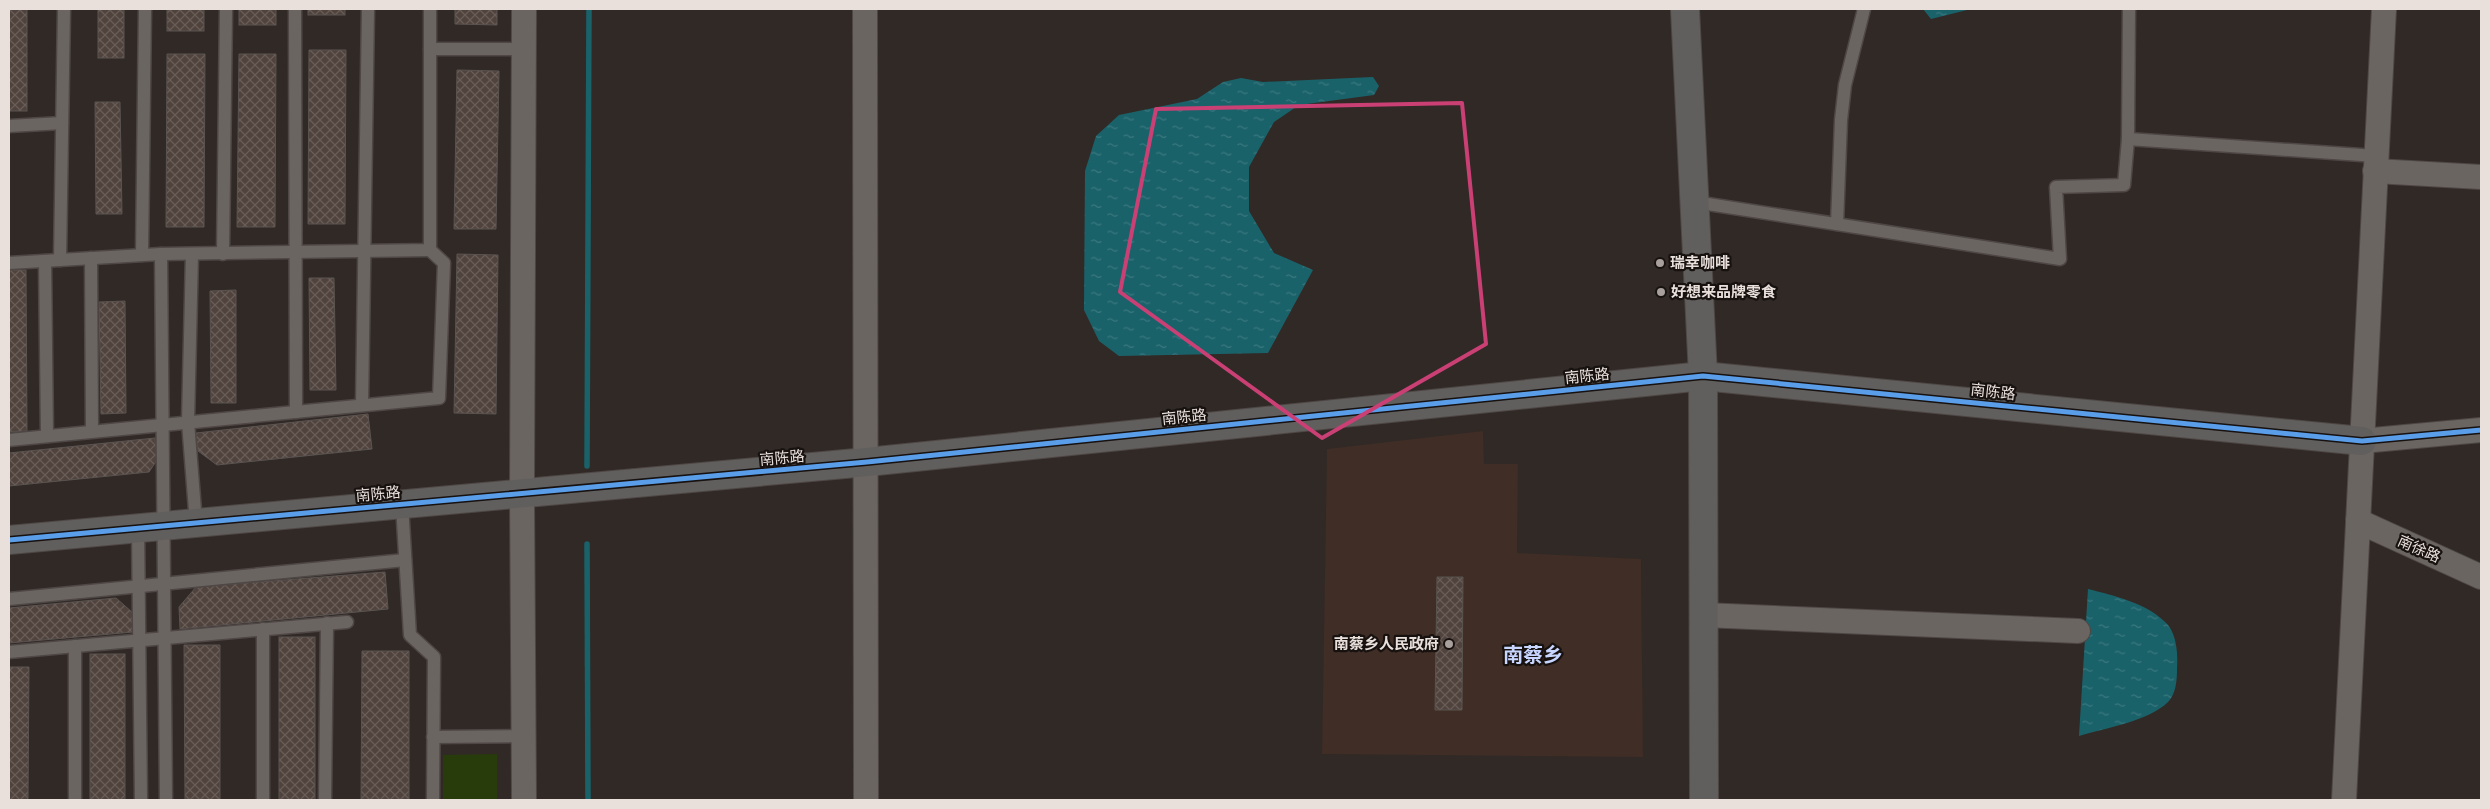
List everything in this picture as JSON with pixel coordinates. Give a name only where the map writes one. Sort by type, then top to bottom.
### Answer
[{"type":"street","points":[[524,9],[522,494],[524,800]]},
{"type":"street","points":[[865,9],[866,800]]},
{"type":"street","points":[[1685,9],[1703,376],[1704,800]]},
{"type":"street","points":[[2344,800],[2384,9]]},
{"type":"street","points":[[2376,164],[2481,177]]},
{"type":"street","name":"南陈路","points":[[9,540],[867,462],[1703,376],[2362,441]]},
{"type":"street","points":[[2362,441],[2481,430]]},
{"type":"street","name":"南徐路","points":[[2358,522],[2481,577]]},
{"type":"street","points":[[1704,615],[2078,631]]},
{"type":"lane","points":[[60,260],[64,9]]},
{"type":"lane","points":[[142,255],[145,9]]},
{"type":"lane","points":[[223,254],[226,9]]},
{"type":"lane","points":[[295,9],[296,412]]},
{"type":"lane","points":[[362,405],[368,9]]},
{"type":"lane","points":[[430,9],[430,250]]},
{"type":"lane","points":[[1838,224],[1841,120],[1845,85],[1864,9]]},
{"type":"lane","points":[[1695,202],[2060,260],[2056,187],[2124,185],[2128,139],[2129,9]]},
{"type":"lane","points":[[430,48],[524,49]]},
{"type":"lane","points":[[9,126],[62,123]]},
{"type":"lane","points":[[2128,139],[2376,164]]},
{"type":"lane","points":[[9,263],[161,254],[430,250],[444,263],[439,398],[9,440]]},
{"type":"lane","points":[[141,800],[138,586],[150,527],[163,424],[161,254]]},
{"type":"lane","points":[[192,254],[188,422],[196,523]]},
{"type":"lane","points":[[91,258],[92,431]]},
{"type":"lane","points":[[45,261],[47,436]]},
{"type":"lane","points":[[402,505],[410,635],[434,657],[433,800]]},
{"type":"lane","points":[[150,527],[163,584],[166,800]]},
{"type":"lane","points":[[9,599],[405,560]]},
{"type":"lane","points":[[9,652],[346,622]]},
{"type":"lane","points":[[325,800],[327,623]]},
{"type":"lane","points":[[263,800],[264,629]]},
{"type":"lane","points":[[75,646],[75,800]]},
{"type":"lane","points":[[433,737],[524,736]]},
{"type":"highlighted area","points":[[1462,103],[1486,344],[1322,438],[1120,292],[1156,109]]},
{"type":"shaded area","points":[[1483,431],[1484,464],[1518,464],[1517,553],[1641,559],[1643,757],[1322,754],[1327,449]]},
{"type":"green space","points":[[497,754],[497,800],[443,800],[443,755]]},
{"type":"water","points":[[1923,9],[1971,9],[1931,19]]},
{"type":"water","points":[[1373,77],[1379,86],[1374,95],[1299,105],[1274,122],[1249,167],[1249,211],[1274,253],[1313,270],[1268,353],[1119,356],[1099,341],[1084,310],[1085,171],[1096,136],[1119,115],[1197,99],[1223,82],[1241,78],[1263,82]]},
{"type":"water","points":[[2088,589],[2131,601],[2151,611],[2168,625],[2176,646],[2177,678],[2173,695],[2160,709],[2114,727],[2079,736]]},
{"type":"building","points":[[9,9],[27,9],[27,111],[9,111]]},
{"type":"building","points":[[98,9],[124,9],[124,58],[98,58]]},
{"type":"building","points":[[167,9],[204,9],[204,31],[167,31]]},
{"type":"building","points":[[239,9],[276,9],[276,25],[239,25]]},
{"type":"building","points":[[308,9],[345,9],[345,15],[308,15]]},
{"type":"building","points":[[455,9],[497,9],[497,25],[455,24]]},
{"type":"building","points":[[309,50],[346,50],[345,224],[308,224]]},
{"type":"building","points":[[167,54],[205,54],[204,227],[166,227]]},
{"type":"building","points":[[239,54],[276,54],[275,227],[237,227]]},
{"type":"building","points":[[457,70],[499,71],[496,229],[454,229]]},
{"type":"building","points":[[95,102],[120,102],[122,214],[96,214]]},
{"type":"building","points":[[457,254],[498,255],[496,414],[454,413]]},
{"type":"building","points":[[9,270],[26,270],[27,431],[9,432]]},
{"type":"building","points":[[309,278],[334,278],[336,390],[310,390]]},
{"type":"building","points":[[236,290],[236,403],[211,403],[210,291]]},
{"type":"building","points":[[125,301],[126,413],[101,414],[99,302]]},
{"type":"building","points":[[368,414],[372,449],[217,465],[198,451],[196,433]]},
{"type":"building","points":[[155,438],[157,460],[149,472],[9,486],[9,453]]},
{"type":"building","points":[[385,572],[388,609],[180,629],[179,607],[196,587]]},
{"type":"building","name":"南蔡乡人民政府","points":[[1437,577],[1463,577],[1462,710],[1435,710]]},
{"type":"building","points":[[116,598],[133,613],[133,632],[9,643],[9,608]]},
{"type":"building","points":[[279,637],[315,637],[315,800],[279,800]]},
{"type":"building","points":[[184,645],[220,645],[220,800],[185,800]]},
{"type":"building","points":[[362,651],[409,651],[409,800],[361,800]]},
{"type":"building","points":[[90,654],[125,654],[125,800],[90,800]]},
{"type":"building","points":[[9,667],[29,667],[28,800],[9,800]]},
{"type":"waterway","points":[[587,466],[589,9]]},
{"type":"waterway","points":[[587,544],[588,800]]},
{"type":"cycle path","points":[[9,540],[867,462],[1703,376],[2362,441],[2481,430]]},
{"type":"place","name":"瑞幸咖啡","points":[[1660,263]]},
{"type":"place","name":"好想来品牌零食","points":[[1661,292]]},
{"type":"place","name":"南蔡乡人民政府","points":[[1449,644]]},
{"type":"district","name":"南蔡乡","points":[[1533,655]]}]
